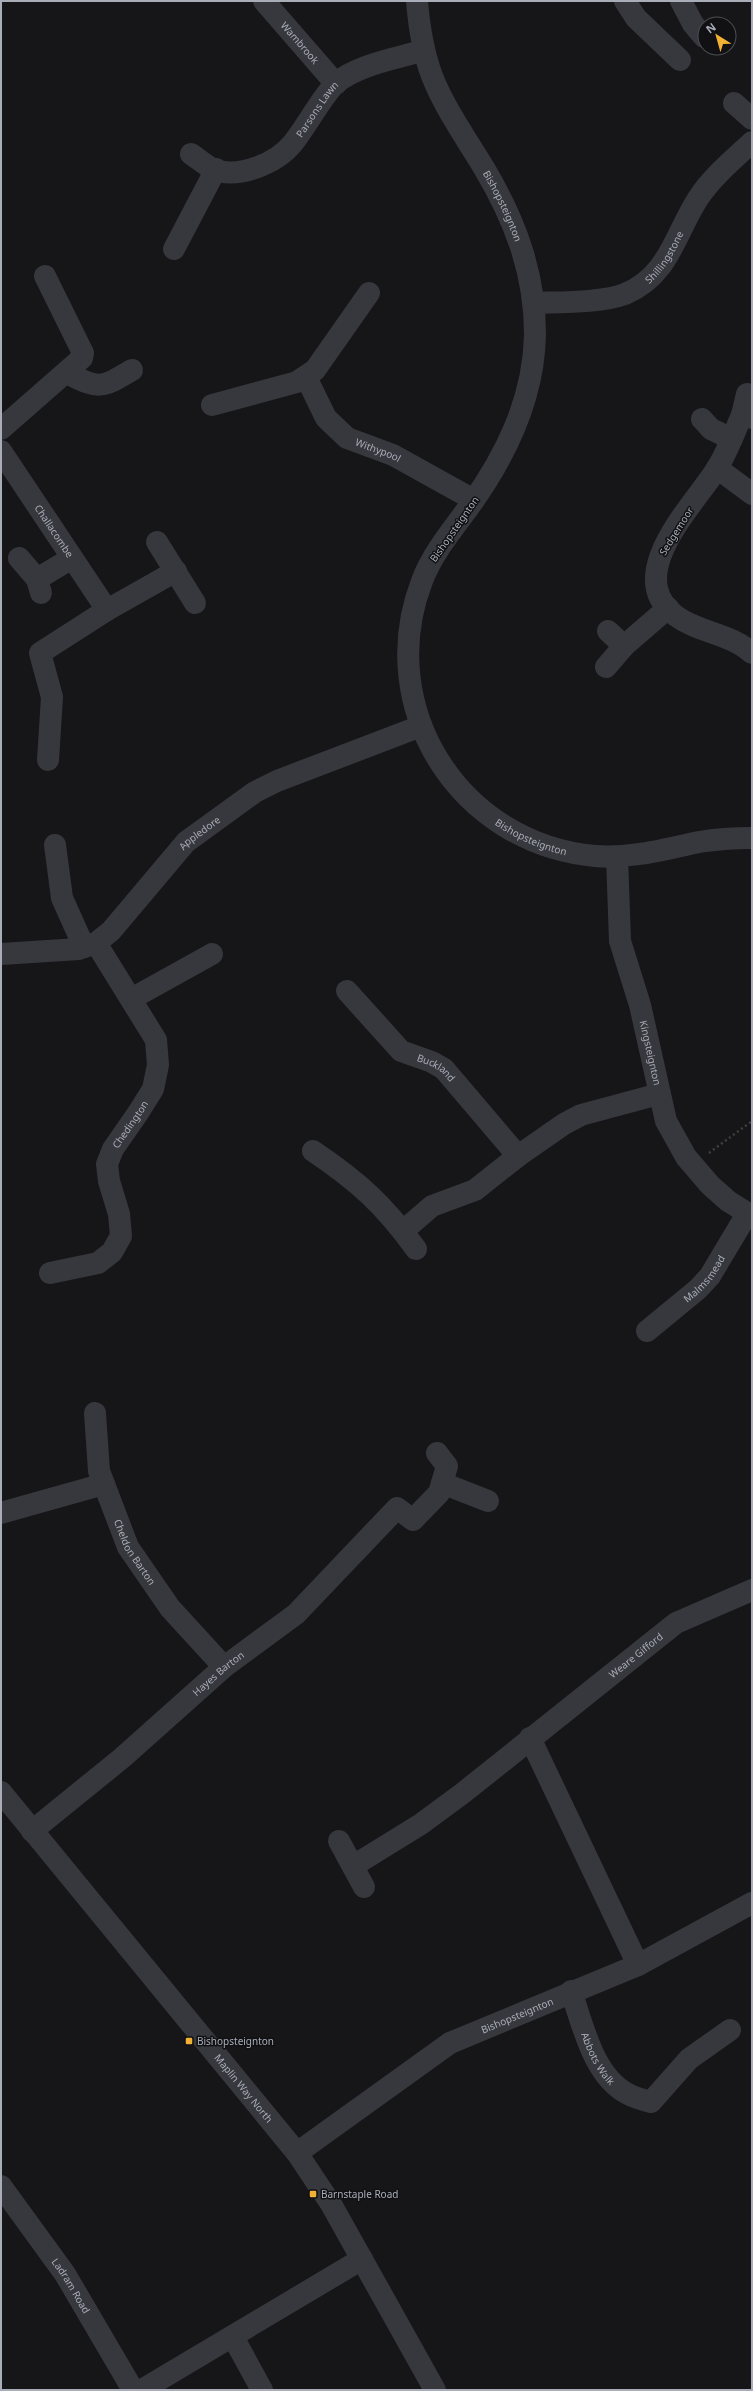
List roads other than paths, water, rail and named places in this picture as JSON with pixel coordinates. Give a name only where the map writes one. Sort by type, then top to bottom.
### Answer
[{"type":"street","name":"Wambrook","points":[[264,1],[336,84]]},
{"type":"street","name":"Bishopsteignton","points":[[417,1],[424,50],[432,75],[443,100],[506,208],[521,244],[534,304],[535,337],[532,370],[522,411],[510,442],[474,500],[429,566],[422,581],[414,607],[408,655],[410,681],[421,726],[448,776],[477,806],[501,824],[523,837],[547,846],[570,852],[617,857],[702,842],[752,838]]},
{"type":"street","points":[[625,1],[636,18],[680,60]]},
{"type":"street","points":[[681,1],[688,18],[697,29]]},
{"type":"street","name":"Parsons Lawn","points":[[190,154],[216,169],[239,171],[258,166],[277,156],[293,144],[336,84],[366,68],[424,50]]},
{"type":"street","name":"Shillingstone","points":[[534,304],[600,298],[624,294],[655,274],[666,261],[699,196],[752,142]]},
{"type":"street","points":[[174,249],[216,169]]},
{"type":"street","points":[[1,429],[71,370],[82,358],[83,353],[45,276]]},
{"type":"street","points":[[212,405],[297,382],[306,377],[315,370],[369,293]]},
{"type":"street","points":[[71,370],[89,385],[103,385],[132,370]]},
{"type":"street","name":"Withypool","points":[[306,377],[326,418],[347,438],[393,455],[474,500]]},
{"type":"street","name":"Sedgemoor","points":[[747,409],[717,468],[660,556],[655,570],[657,586],[668,608],[688,622],[730,638],[752,653]]},
{"type":"street","points":[[702,419],[711,429],[732,439]]},
{"type":"street","name":"Challacombe","points":[[1,452],[107,610]]},
{"type":"street","points":[[717,468],[752,494]]},
{"type":"street","points":[[157,542],[195,603]]},
{"type":"street","points":[[19,558],[39,586],[72,558]]},
{"type":"street","points":[[48,760],[52,697],[40,653],[107,610],[176,571]]},
{"type":"street","points":[[606,667],[624,646],[668,608]]},
{"type":"street","points":[[608,631],[624,646]]},
{"type":"street","name":"Appledore","points":[[90,945],[111,931],[186,842],[255,792],[277,781],[421,726]]},
{"type":"street","name":"Chedington","points":[[50,1273],[98,1263],[112,1252],[121,1236],[119,1214],[109,1181],[107,1164],[112,1149],[138,1114],[153,1089],[158,1065],[156,1040],[131,999],[90,945],[62,898],[57,874],[54,845]]},
{"type":"street","name":"Kingsteignton","points":[[617,857],[620,941],[640,1005],[658,1094],[666,1121],[680,1148],[693,1166],[728,1201],[749,1215]]},
{"type":"street","points":[[1,954],[90,945]]},
{"type":"street","points":[[131,999],[212,954]]},
{"type":"street","name":"Buckland","points":[[347,990],[397,1048],[432,1062],[444,1069],[518,1156]]},
{"type":"street","points":[[403,1231],[432,1206],[475,1190],[518,1156],[564,1124],[581,1116],[658,1094]]},
{"type":"street","points":[[313,1152],[358,1182],[389,1214],[416,1249]]},
{"type":"street","name":"Malmsmead","points":[[647,1331],[710,1276],[749,1215]]},
{"type":"street","name":"Cheldon Barton","points":[[95,1413],[99,1471],[128,1547],[170,1608],[224,1667]]},
{"type":"street","points":[[437,1453],[447,1466],[442,1483],[488,1501]]},
{"type":"street","name":"Hayes Barton","points":[[32,1831],[122,1758],[224,1667],[296,1614],[397,1508],[413,1520],[439,1493],[442,1483]]},
{"type":"street","points":[[1,1513],[104,1484]]},
{"type":"street","name":"Weare Gifford","points":[[353,1866],[421,1824],[676,1623],[752,1590]]},
{"type":"street","points":[[530,1738],[638,1965]]},
{"type":"street","name":"Maplin Way North","points":[[1,1792],[297,2153],[331,2204],[435,2390]]},
{"type":"street","points":[[339,1841],[364,1887]]},
{"type":"street","name":"Bishopsteignton","points":[[297,2153],[450,2043],[571,1991],[638,1965],[752,1903]]},
{"type":"street","name":"Abbots Walk","points":[[571,1991],[593,2052],[603,2070],[612,2082],[627,2093],[651,2102],[689,2059],[730,2030]]},
{"type":"street","name":"Ladram Road","points":[[1,2186],[65,2274],[134,2390]]},
{"type":"street","points":[[142,2390],[362,2259]]},
{"type":"street","points":[[233,2337],[262,2390]]},
{"type":"place","name":"Bishopsteignton","points":[[189,2041]]},
{"type":"place","name":"Barnstaple Road","points":[[313,2194]]}]
